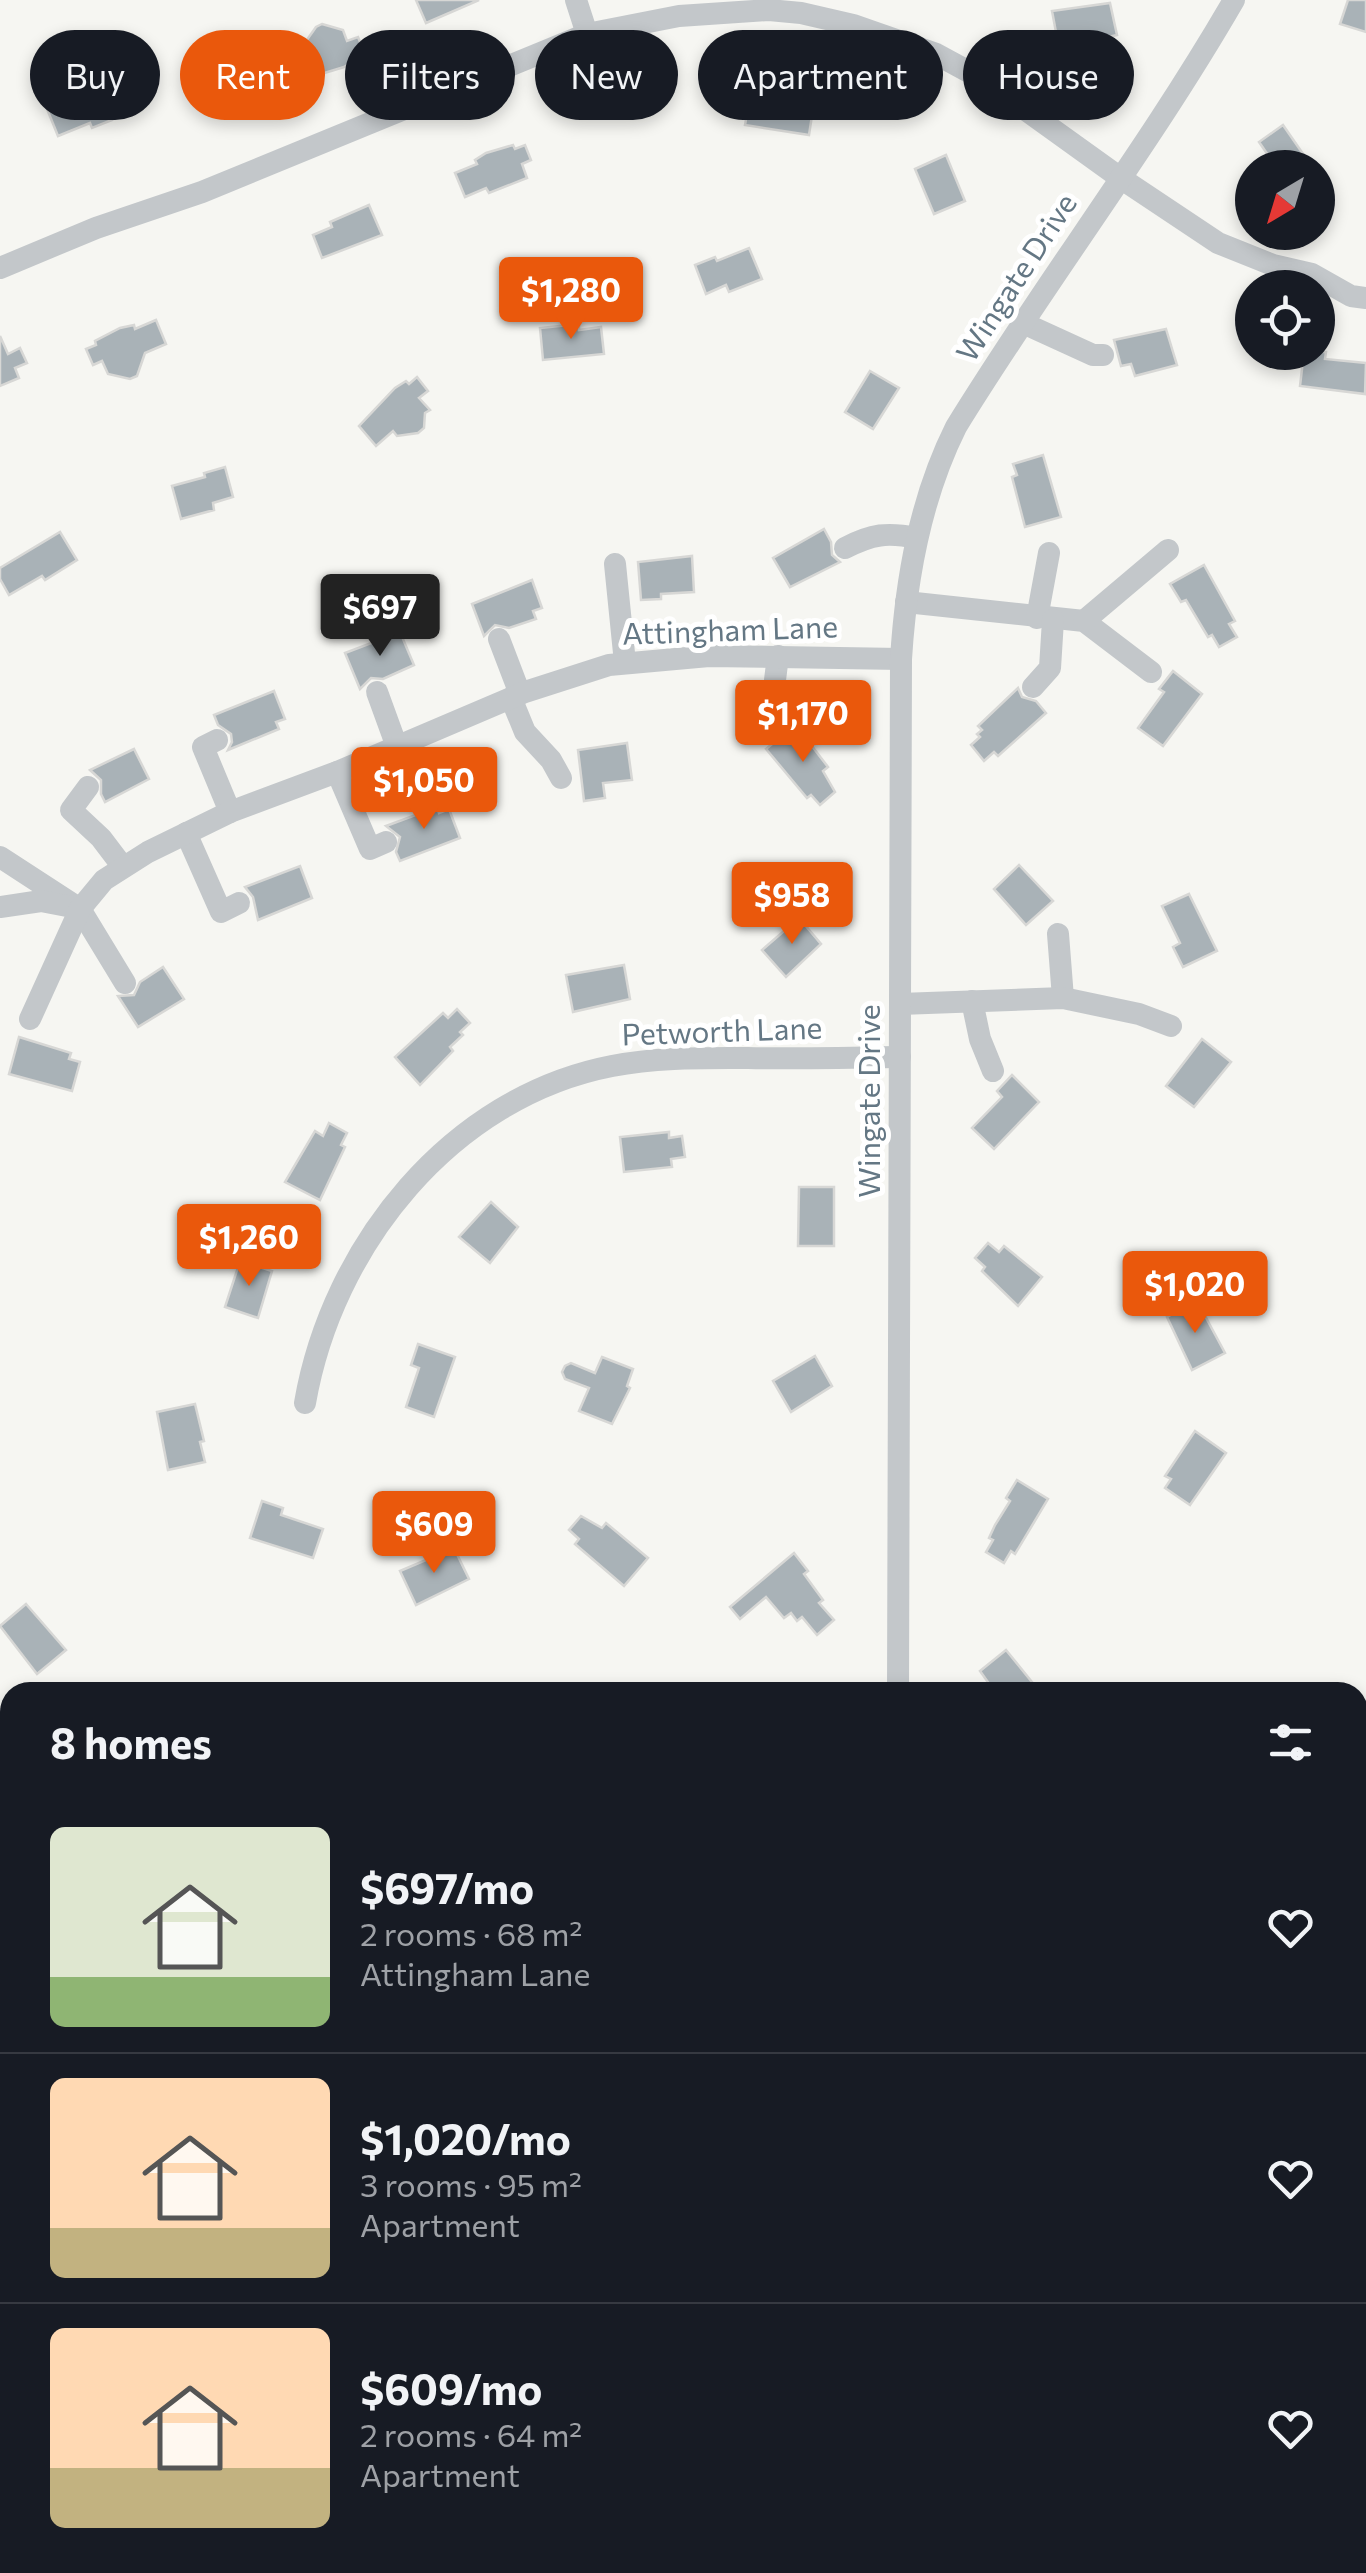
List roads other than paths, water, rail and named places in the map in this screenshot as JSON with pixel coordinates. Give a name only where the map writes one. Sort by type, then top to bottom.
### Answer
[{"type":"street","points":[[576,0],[587,30]]},
{"type":"street","name":"Wingate Drive","points":[[898,1682],[900,658],[917,538],[940,458],[965,412],[1118,177],[1164,115],[1234,0]]},
{"type":"street","points":[[608,30],[679,16],[770,10],[853,25],[936,54],[984,80],[1218,244],[1312,274],[1350,296],[1366,298]]},
{"type":"street","points":[[0,268],[148,209],[202,192],[535,56]]},
{"type":"street","points":[[1023,323],[1093,356],[1102,355]]},
{"type":"street","points":[[845,548],[869,535],[888,532],[917,538]]},
{"type":"street","points":[[1084,621],[1168,550]]},
{"type":"street","points":[[1033,687],[1050,668],[1045,619],[1049,553]]},
{"type":"street","points":[[615,564],[625,663]]},
{"type":"street","points":[[906,602],[1084,621],[1152,672]]},
{"type":"street","points":[[498,639],[525,732],[551,760],[560,778]]},
{"type":"street","name":"Attingham Lane","points":[[30,1019],[80,909],[104,880],[230,812],[396,748],[515,696],[625,663],[709,656],[900,658]]},
{"type":"street","points":[[778,656],[772,704],[779,724]]},
{"type":"street","points":[[377,692],[396,748]]},
{"type":"street","points":[[217,740],[202,747],[230,812]]},
{"type":"street","points":[[337,772],[370,849],[386,842]]},
{"type":"street","points":[[88,787],[71,810],[124,867]]},
{"type":"street","points":[[186,833],[220,912],[239,903]]},
{"type":"street","points":[[0,857],[80,909],[125,982]]},
{"type":"street","points":[[0,906],[42,901],[80,909]]},
{"type":"street","points":[[1058,934],[1063,998]]},
{"type":"street","points":[[900,1004],[1063,998],[1139,1014],[1171,1026]]},
{"type":"street","points":[[972,1002],[980,1038],[994,1071]]},
{"type":"street","name":"Petworth Lane","points":[[304,1404],[312,1364],[340,1289],[386,1214],[419,1176],[491,1114],[549,1082],[664,1058],[900,1056]]}]
